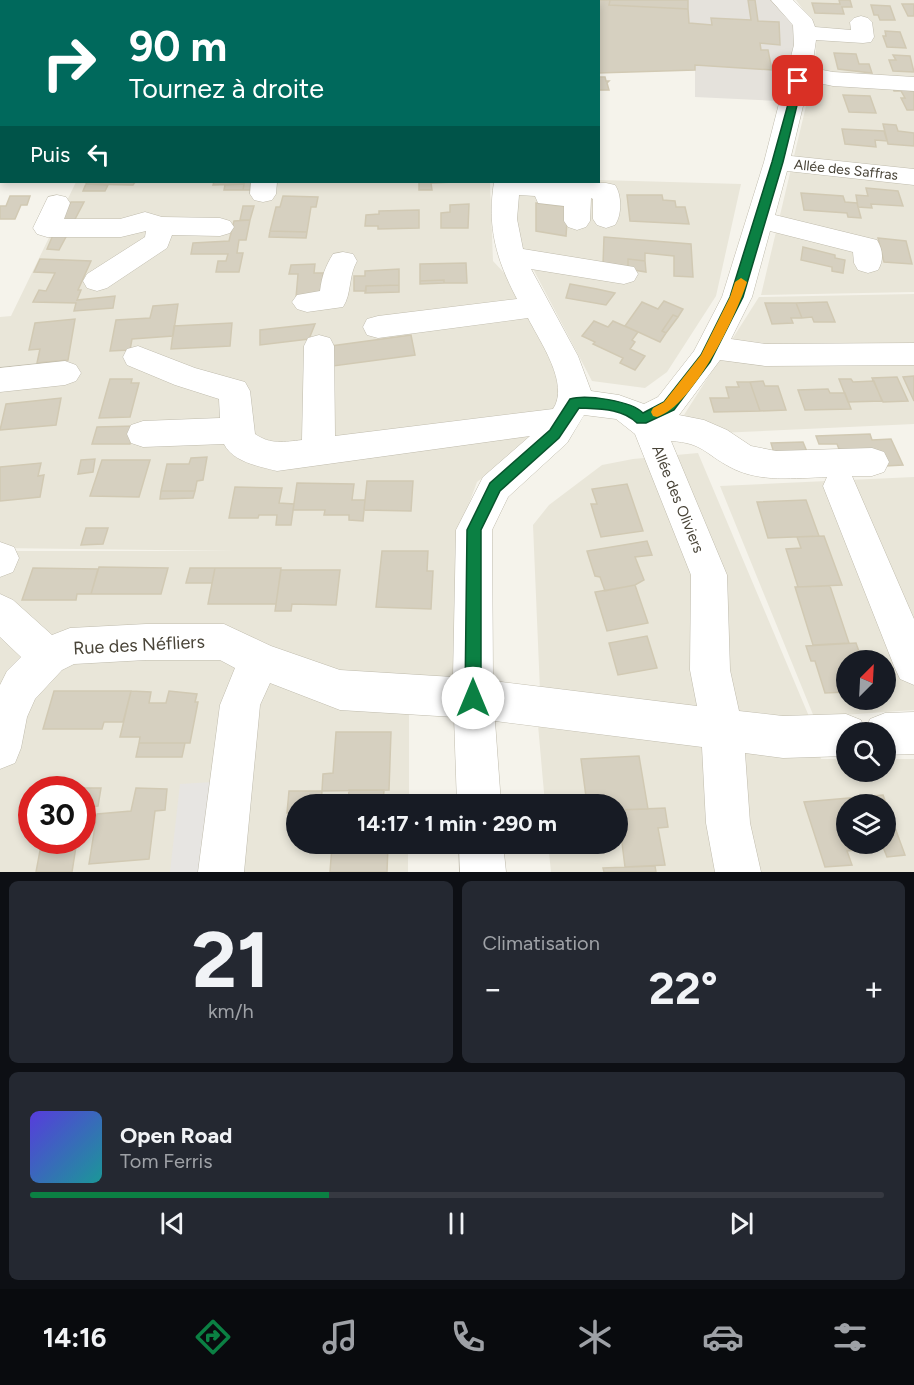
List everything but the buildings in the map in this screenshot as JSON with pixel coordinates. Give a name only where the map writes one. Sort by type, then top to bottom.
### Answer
[{"type":"street","points":[[645,424],[669,406],[706,358],[736,297],[777,162],[801,72],[804,24],[781,0]]},
{"type":"street","points":[[804,33],[864,36]]},
{"type":"street","points":[[801,72],[833,79],[914,84]]},
{"type":"street","name":"Allée des Saffras","points":[[777,162],[914,177]]},
{"type":"street","points":[[507,187],[606,191],[606,219]]},
{"type":"street","points":[[507,187],[578,199],[577,221]]},
{"type":"street","points":[[478,794],[473,698],[474,530],[495,487],[555,434],[569,412],[575,387],[563,356],[513,258],[504,219],[507,187]]},
{"type":"street","points":[[57,203],[47,228],[122,228],[145,221],[161,226],[220,226]]},
{"type":"street","points":[[760,220],[867,247],[868,263]]},
{"type":"street","points":[[97,281],[157,242],[161,226]]},
{"type":"street","points":[[513,258],[624,274]]},
{"type":"street","points":[[307,302],[333,300],[336,274],[343,261]]},
{"type":"street","points":[[378,327],[536,307]]},
{"type":"street","points":[[319,346],[319,452]]},
{"type":"street","points":[[711,347],[765,355],[914,354]]},
{"type":"street","points":[[138,357],[186,377],[234,391],[239,441],[254,451],[278,457],[539,422],[569,412],[609,405],[634,412],[645,424],[692,429],[715,439],[742,458],[776,465],[872,462]]},
{"type":"street","points":[[0,380],[65,373]]},
{"type":"street","name":"Allée des Oliviers","points":[[645,424],[709,575],[710,670],[722,730],[728,823],[738,872]]},
{"type":"street","points":[[143,434],[238,430]]},
{"type":"street","points":[[840,486],[900,599],[914,666]]},
{"type":"street","points":[[0,612],[48,657]]},
{"type":"street","name":"Rue des Néfliers","points":[[0,748],[8,715],[21,685],[48,657],[70,646],[210,642],[224,642],[261,661],[340,690],[473,698],[783,737],[836,735]]},
{"type":"street","points":[[221,872],[240,705],[250,679],[261,661]]},
{"type":"street","points":[[896,734],[914,733]]},
{"type":"street","points":[[482,854],[483,872]]},
{"type":"shaded area","points":[[600,0],[770,0],[792,22],[796,41],[777,101],[695,97],[695,70],[600,73]]},
{"type":"shaded area","points":[[796,0],[914,0],[914,292],[761,295],[815,68],[817,29]]},
{"type":"shaded area","points":[[600,180],[741,184],[716,296],[667,372],[645,388],[592,381],[520,244],[513,183],[600,183]]},
{"type":"shaded area","points":[[76,183],[490,183],[493,261],[522,292],[568,385],[559,406],[529,442],[477,482],[460,528],[457,682],[409,707],[409,794],[286,794],[286,854],[408,854],[408,872],[0,872],[0,551],[234,551],[0,548],[0,317],[11,316]]},
{"type":"shaded area","points":[[914,294],[914,424],[719,433],[684,415],[759,297]]},
{"type":"shaded area","points":[[698,453],[808,714],[821,759],[836,759],[836,782],[896,782],[896,759],[914,759],[914,872],[551,872],[549,854],[628,854],[628,794],[544,794],[538,725],[540,691],[533,525],[549,505],[602,465],[633,459]]},
{"type":"shaded area","points":[[914,477],[914,710],[814,717],[720,486]]},
{"type":"shaded area","points":[[213,782],[205,872],[170,872],[180,784]]},
{"type":"slow traffic","points":[[657,412],[669,406],[706,358],[741,282]]},
{"type":"route","points":[[473,698],[474,530],[495,487],[555,434],[575,402],[609,405],[634,412],[642,420],[669,406],[706,358],[736,297],[777,162],[798,81]]}]
